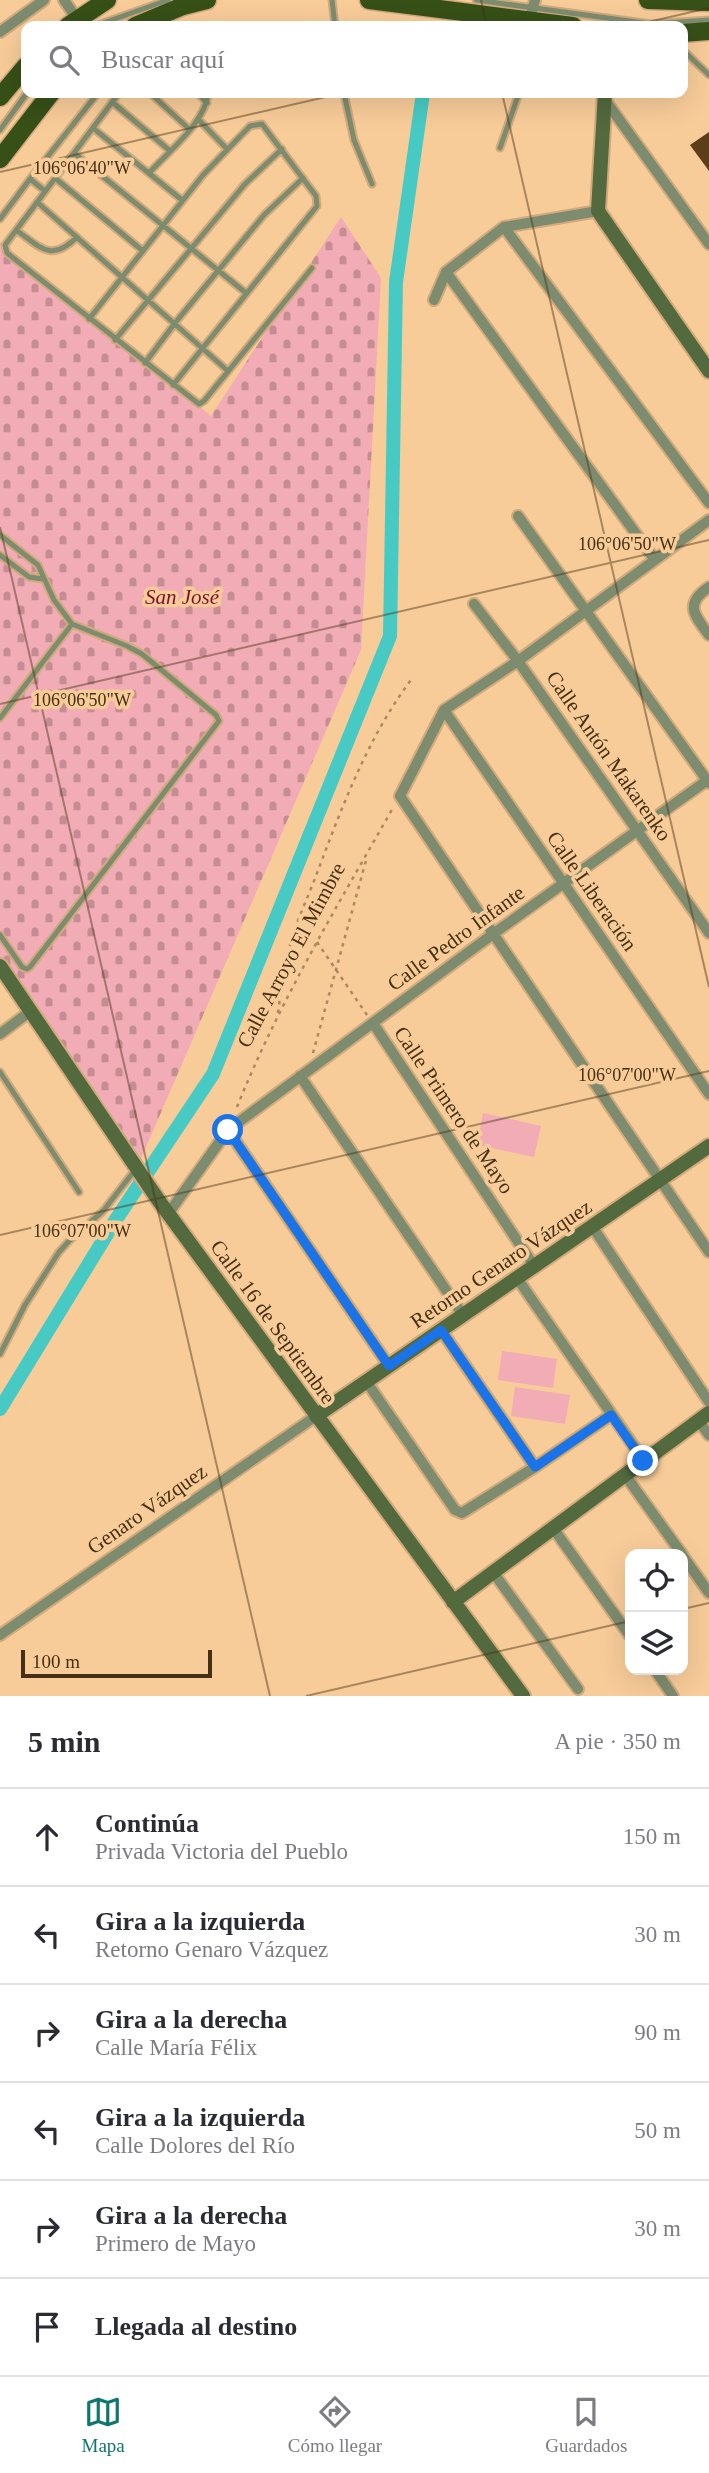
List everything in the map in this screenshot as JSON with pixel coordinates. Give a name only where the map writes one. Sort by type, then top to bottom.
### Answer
[{"type":"main road","points":[[74,21],[107,0]]},
{"type":"main road","points":[[146,21],[174,9],[207,0]]},
{"type":"main road","points":[[369,0],[530,18]]},
{"type":"main road","points":[[648,0],[709,2]]},
{"type":"main road","points":[[688,33],[709,31]]},
{"type":"main road","points":[[1,91],[21,71]]},
{"type":"main road","points":[[0,159],[47,98]]},
{"type":"street","points":[[0,32],[44,0]]},
{"type":"street","points":[[64,0],[72,21]]},
{"type":"street","points":[[605,98],[598,211],[709,371]]},
{"type":"street","points":[[606,98],[709,244]]},
{"type":"street","points":[[434,300],[446,272],[504,227],[598,211]]},
{"type":"street","points":[[504,227],[709,503]]},
{"type":"street","points":[[446,272],[655,560]]},
{"type":"street","points":[[518,516],[708,781]]},
{"type":"street","points":[[709,520],[518,661],[444,710],[400,796],[709,1252]]},
{"type":"street","points":[[709,587],[696,596],[693,605],[696,617],[709,635]]},
{"type":"street","name":"Calle Antón Makarenko","points":[[474,604],[639,830],[709,933]]},
{"type":"street","name":"Calle Liberación","points":[[444,710],[709,1094]]},
{"type":"street","name":"Calle Pedro Infante","points":[[228,1130],[493,934],[708,781]]},
{"type":"street","name":"Calle 16 de Septiembre","points":[[0,966],[168,1214],[523,1696]]},
{"type":"street","points":[[0,1034],[32,1010]]},
{"type":"street","name":"Calle Primero de Mayo","points":[[373,1023],[534,1266]]},
{"type":"street","points":[[305,1073],[463,1315]]},
{"type":"street","points":[[168,1214],[228,1130],[389,1366]]},
{"type":"street","name":"Retorno Genaro Vázquez","points":[[316,1416],[709,1146]]},
{"type":"street","points":[[592,1226],[709,1402]]},
{"type":"street","points":[[517,1278],[643,1461]]},
{"type":"street","points":[[441,1330],[535,1467]]},
{"type":"street","points":[[366,1381],[458,1512],[465,1513],[611,1415]]},
{"type":"street","name":"Genaro Vázquez","points":[[0,1635],[316,1416]]},
{"type":"street","points":[[453,1602],[704,1417],[709,1435]]},
{"type":"street","points":[[625,1475],[678,1549]]},
{"type":"street","points":[[554,1528],[625,1629]]},
{"type":"street","points":[[688,1563],[709,1593]]},
{"type":"street","points":[[493,1572],[578,1689]]},
{"type":"street","points":[[658,1675],[673,1696]]},
{"type":"lane","points":[[109,21],[168,0]]},
{"type":"lane","points":[[332,0],[334,21]]},
{"type":"lane","points":[[476,0],[530,18],[590,21]]},
{"type":"lane","points":[[688,21],[709,20]]},
{"type":"lane","points":[[688,55],[709,75]]},
{"type":"lane","points":[[0,130],[23,98]]},
{"type":"lane","points":[[0,219],[95,98]]},
{"type":"lane","points":[[115,98],[5,245],[5,250],[115,340],[200,403],[312,268]]},
{"type":"lane","points":[[155,98],[189,129]]},
{"type":"lane","points":[[202,98],[207,103]]},
{"type":"lane","points":[[149,173],[198,119],[208,98]]},
{"type":"lane","points":[[345,98],[354,140],[372,184]]},
{"type":"lane","points":[[500,148],[517,98]]},
{"type":"lane","points":[[112,102],[169,150]]},
{"type":"lane","points":[[198,119],[227,149]]},
{"type":"lane","points":[[89,319],[182,200],[250,126],[260,123],[316,196],[317,206],[173,385]]},
{"type":"lane","points":[[93,128],[182,200]]},
{"type":"lane","points":[[115,340],[245,184],[282,149]]},
{"type":"lane","points":[[74,153],[246,293]]},
{"type":"lane","points":[[55,178],[143,251]]},
{"type":"lane","points":[[145,363],[218,271],[277,202],[303,178]]},
{"type":"lane","points":[[30,179],[45,191]]},
{"type":"lane","points":[[37,202],[228,371]]},
{"type":"lane","points":[[16,230],[50,252],[64,248],[77,237]]},
{"type":"lane","points":[[0,535],[38,565],[62,614],[72,624],[142,654],[216,715],[219,722],[30,967],[22,967],[0,936]]},
{"type":"lane","points":[[0,555],[29,577],[43,579]]},
{"type":"lane","points":[[0,718],[72,624]]},
{"type":"lane","points":[[0,1072],[79,1192]]},
{"type":"lane","points":[[0,1354],[25,1306],[59,1252],[140,1172]]},
{"type":"path","points":[[278,1016],[289,945],[339,816],[374,739],[411,680]]},
{"type":"path","name":"Calle Arroyo El Mimbre","points":[[228,1130],[258,1054],[317,942],[400,796]]},
{"type":"path","points":[[305,1073],[337,971],[368,852]]},
{"type":"path","name":"Calle Primero de Mayo","points":[[317,942],[373,1023]]},
{"type":"green space","name":"San José","points":[[341,217],[381,278],[361,650],[137,1168],[0,973],[0,242],[211,416]]},
{"type":"green space","points":[[483,1113],[541,1126],[534,1157],[477,1145]]},
{"type":"green space","points":[[502,1351],[557,1359],[553,1388],[498,1380]]},
{"type":"green space","points":[[515,1387],[570,1395],[565,1424],[511,1416]]},
{"type":"building","points":[[709,132],[709,171],[690,145]]},
{"type":"waterway","points":[[0,1409],[115,1221],[213,1074],[390,636],[396,282],[422,98]]},
{"type":"route","points":[[228,1130],[389,1366],[441,1330],[535,1467],[611,1415],[643,1461]]}]
